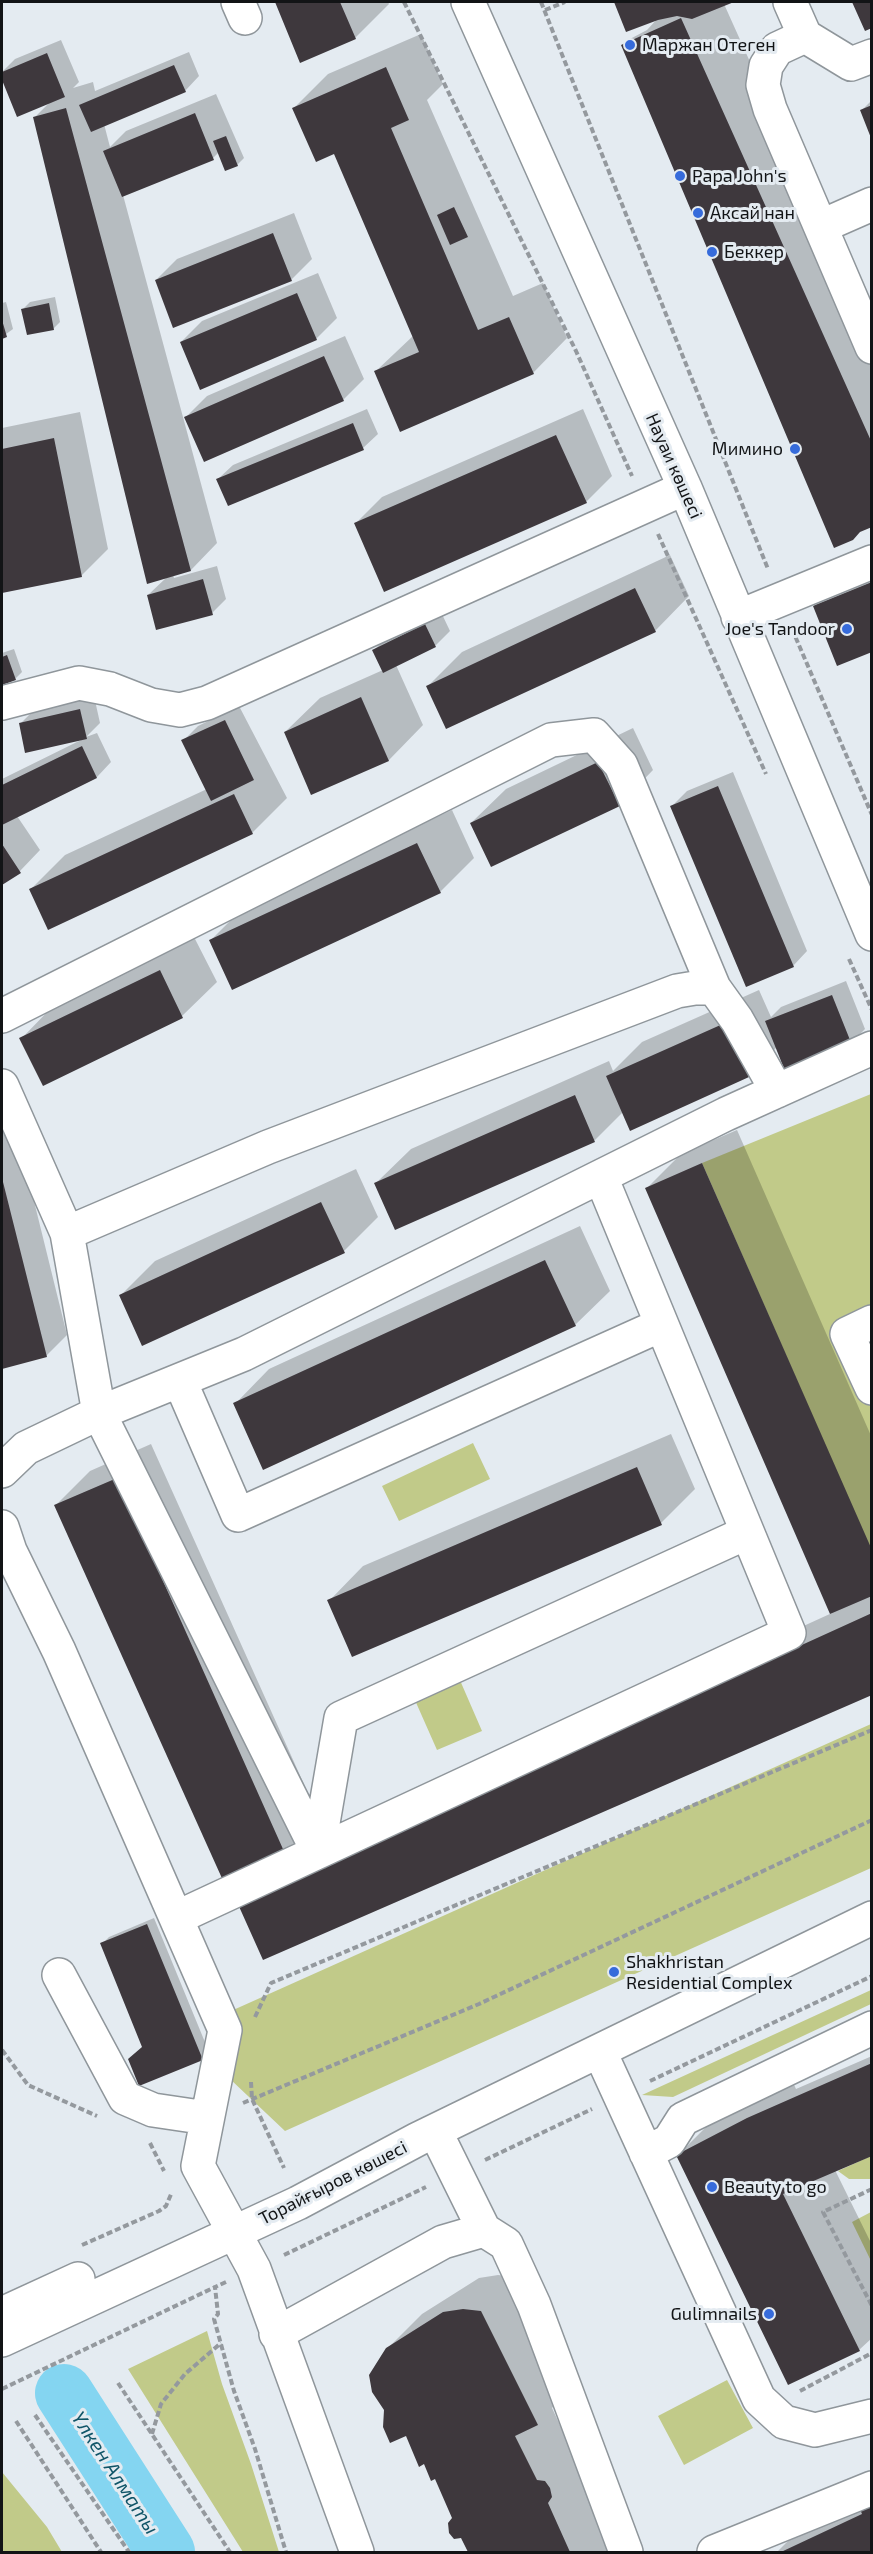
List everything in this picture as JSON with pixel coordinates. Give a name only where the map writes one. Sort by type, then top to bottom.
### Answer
[{"type":"street","name":"Науаи көшесі","points":[[468,2],[685,488],[872,934]]},
{"type":"street","points":[[790,2],[805,36],[851,64],[872,56]]},
{"type":"street","points":[[805,36],[777,50],[766,66],[763,85],[770,109],[872,346]]},
{"type":"street","points":[[822,226],[872,204]]},
{"type":"street","points":[[2,703],[79,683],[110,688],[151,705],[180,710],[207,703],[685,488]]},
{"type":"street","points":[[738,617],[872,562]]},
{"type":"street","points":[[2,1016],[551,740],[594,735],[621,765],[714,988],[737,1020],[777,1091]]},
{"type":"street","points":[[67,1233],[268,1147],[655,1000],[695,987],[714,988]]},
{"type":"street","points":[[2,1472],[26,1448],[99,1413],[244,1354],[777,1091],[872,1048]]},
{"type":"street","points":[[2,1086],[67,1233],[99,1413],[318,1852]]},
{"type":"street","points":[[176,1918],[789,1633],[601,1177]]},
{"type":"street","points":[[872,1322],[846,1334],[872,1388]]},
{"type":"street","points":[[180,1381],[238,1515],[661,1325]]},
{"type":"street","points":[[318,1852],[341,1718],[746,1533]]},
{"type":"street","points":[[4,1545],[59,1651],[225,2030],[198,2166],[254,2269],[357,2553]]},
{"type":"street","name":"Торайғыров көшесі","points":[[2,2314],[170,2249],[229,2223],[298,2203],[427,2135],[872,1918]]},
{"type":"street","points":[[59,1975],[125,2098],[153,2110],[207,2118]]},
{"type":"street","points":[[646,2153],[669,2141],[683,2119],[872,2028]]},
{"type":"street","points":[[600,2052],[759,2399],[784,2422],[814,2430],[872,2416]]},
{"type":"street","points":[[427,2135],[455,2174],[484,2230],[506,2244],[534,2305],[626,2553]]},
{"type":"street","points":[[276,2334],[443,2242],[484,2230]]},
{"type":"street","name":"Торайғыров көшесі","points":[[2,2340],[170,2249]]},
{"type":"street","points":[[714,2553],[872,2488]]},
{"type":"path","points":[[541,2],[780,600],[872,815]]},
{"type":"path","points":[[545,10],[566,2]]},
{"type":"path","points":[[251,2025],[271,1983],[872,1731]]},
{"type":"path","points":[[207,2118],[479,2004],[872,1820]]},
{"type":"path","points":[[2,2389],[872,1976]]},
{"type":"path","points":[[250,2078],[252,2099],[284,2168]]},
{"type":"path","points":[[149,2139],[167,2178]]},
{"type":"path","points":[[75,2248],[159,2211],[170,2201],[172,2187]]},
{"type":"path","points":[[872,2189],[823,2212],[872,2306]]},
{"type":"path","points":[[215,2287],[218,2314],[214,2319],[286,2553]]},
{"type":"path","points":[[152,2435],[161,2404],[185,2374],[221,2343]]},
{"type":"path","points":[[118,2383],[230,2553]]},
{"type":"path","points":[[34,2415],[129,2553]]},
{"type":"path","points":[[16,2421],[100,2553]]},
{"type":"green space","points":[[871,1094],[871,1311],[839,1328],[871,1404],[871,1550],[702,1163]]},
{"type":"green space","points":[[473,1443],[490,1479],[399,1521],[382,1486]]},
{"type":"green space","points":[[459,1678],[482,1731],[437,1750],[414,1698]]},
{"type":"green space","points":[[871,1724],[871,1868],[285,2131],[230,2079],[231,2011]]},
{"type":"green space","points":[[871,1990],[871,2004],[673,2097],[642,2095]]},
{"type":"green space","points":[[871,2156],[871,2179],[849,2179],[838,2171]]},
{"type":"green space","points":[[871,2212],[871,2261],[852,2222]]},
{"type":"green space","points":[[207,2331],[222,2384],[279,2552],[243,2552],[128,2369]]},
{"type":"green space","points":[[727,2380],[753,2428],[684,2465],[658,2416]]},
{"type":"green space","points":[[2,2472],[47,2527],[62,2552],[2,2552]]},
{"type":"water","points":[[81,2420],[109,2443],[184,2552],[139,2552],[79,2460]]},
{"type":"building","points":[[275,2],[340,2],[356,39],[300,63]]},
{"type":"building","points":[[614,2],[734,2],[692,19],[677,16],[658,20],[626,32]]},
{"type":"building","points":[[852,2],[872,2],[872,28],[865,31]]},
{"type":"building","points":[[681,18],[872,443],[872,527],[860,532],[853,540],[834,548],[621,45]]},
{"type":"building","points":[[47,53],[65,97],[17,117],[2,80],[2,72]]},
{"type":"building","points":[[174,65],[186,92],[91,132],[79,105]]},
{"type":"building","points":[[386,67],[409,120],[391,128],[478,330],[509,317],[534,374],[400,432],[374,371],[419,352],[334,154],[316,162],[292,108]]},
{"type":"building","points":[[872,105],[872,138],[871,138],[860,110]]},
{"type":"building","points":[[66,108],[191,571],[147,584],[33,117]]},
{"type":"building","points":[[195,113],[214,160],[122,197],[103,151]]},
{"type":"building","points":[[226,136],[238,166],[225,171],[213,141]]},
{"type":"building","points":[[454,207],[468,237],[450,245],[437,215]]},
{"type":"building","points":[[273,233],[292,281],[173,328],[155,280]]},
{"type":"building","points":[[297,293],[317,340],[200,390],[180,342]]},
{"type":"building","points":[[49,303],[54,330],[27,335],[21,309]]},
{"type":"building","points":[[2,320],[7,337],[2,339]]},
{"type":"building","points":[[324,356],[344,401],[204,462],[184,417]]},
{"type":"building","points":[[353,423],[364,450],[228,506],[216,479]]},
{"type":"building","points":[[556,435],[587,503],[384,592],[354,523]]},
{"type":"building","points":[[54,438],[82,577],[2,593],[2,449]]},
{"type":"building","points":[[203,579],[213,615],[156,630],[147,595]]},
{"type":"building","name":"Joe's Tandoor","points":[[872,582],[872,652],[837,666],[813,606]]},
{"type":"building","points":[[635,588],[656,632],[446,729],[426,686]]},
{"type":"building","points":[[425,624],[436,647],[383,673],[372,650]]},
{"type":"building","points":[[7,655],[16,680],[2,685],[2,657]]},
{"type":"building","points":[[361,697],[389,761],[311,795],[284,732]]},
{"type":"building","points":[[80,709],[87,739],[25,753],[19,723]]},
{"type":"building","points":[[225,720],[254,780],[211,801],[181,740]]},
{"type":"building","points":[[82,746],[97,778],[2,825],[2,785]]},
{"type":"building","points":[[598,762],[620,806],[491,867],[470,823]]},
{"type":"building","points":[[718,786],[794,967],[746,987],[670,806]]},
{"type":"building","points":[[234,794],[253,834],[48,930],[29,889]]},
{"type":"building","points":[[417,843],[441,893],[232,990],[209,940]]},
{"type":"building","points":[[2,844],[21,873],[2,885]]},
{"type":"building","points":[[160,970],[183,1018],[43,1086],[19,1038]]},
{"type":"building","points":[[832,995],[852,1045],[785,1071],[765,1021]]},
{"type":"building","points":[[725,1023],[749,1077],[630,1131],[606,1076]]},
{"type":"building","points":[[575,1095],[595,1142],[395,1230],[374,1183]]},
{"type":"building","points":[[702,1163],[872,1550],[872,1596],[830,1614],[645,1188]]},
{"type":"building","points":[[2,1178],[47,1357],[2,1369]]},
{"type":"building","points":[[321,1202],[345,1253],[142,1346],[119,1295]]},
{"type":"building","points":[[545,1260],[576,1326],[263,1470],[233,1403]]},
{"type":"building","points":[[637,1467],[662,1525],[352,1657],[327,1600]]},
{"type":"building","points":[[117,1478],[287,1858],[225,1885],[54,1505]]},
{"type":"building","points":[[872,1613],[872,1695],[263,1960],[237,1902]]},
{"type":"building","points":[[147,1924],[203,2060],[139,2086],[128,2059],[142,2047],[100,1943]]},
{"type":"building","points":[[872,2063],[872,2156],[783,2194],[860,2351],[788,2385],[676,2155],[747,2118]]},
{"type":"building","points":[[463,2309],[481,2311],[538,2425],[515,2436],[537,2480],[545,2481],[550,2488],[552,2497],[548,2503],[570,2552],[468,2552],[461,2538],[454,2539],[449,2533],[448,2523],[452,2518],[435,2479],[431,2481],[424,2464],[419,2467],[406,2436],[390,2443],[383,2427],[384,2410],[372,2392],[369,2375],[386,2348],[443,2312]]},
{"type":"building","points":[[872,2503],[872,2552],[781,2552],[862,2514],[860,2509]]},
{"type":"waterway","name":"Үлкен Алматы","points":[[64,2393],[166,2552]]},
{"type":"place","name":"Маржан Отеген","points":[[630,45]]},
{"type":"place","name":"Papa John's","points":[[680,176]]},
{"type":"place","name":"Аксай нан","points":[[698,213]]},
{"type":"place","name":"Беккер","points":[[712,252]]},
{"type":"place","name":"Мимино","points":[[795,449]]},
{"type":"place","name":"Joe's Tandoor","points":[[847,629]]},
{"type":"place","name":"Shakhristan Residential Complex","points":[[614,1972]]},
{"type":"place","name":"Beauty to go","points":[[712,2187]]},
{"type":"place","name":"Gulimnails","points":[[769,2314]]}]
